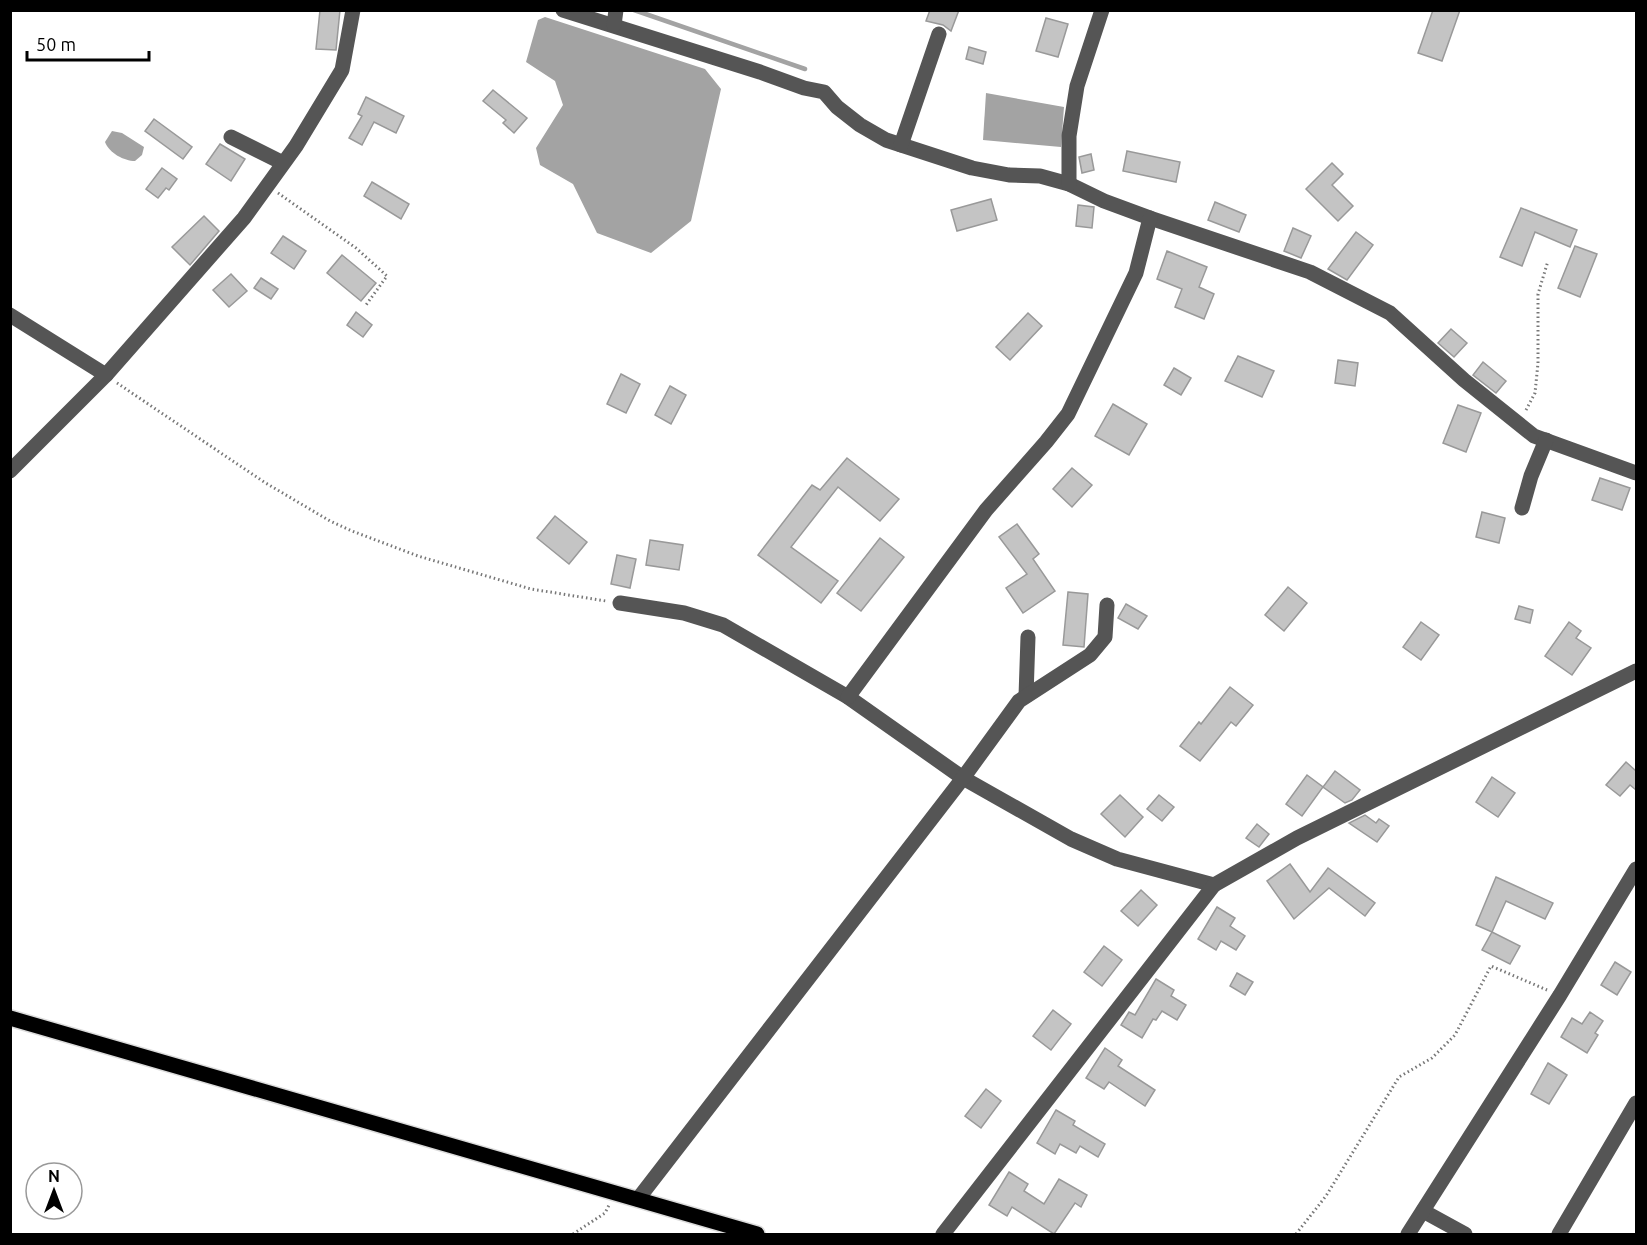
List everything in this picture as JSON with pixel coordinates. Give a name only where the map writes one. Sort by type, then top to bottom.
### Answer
[{"type":"main road","points":[[10,1018],[757,1234]]},
{"type":"street","points":[[10,471],[106,375],[236,227],[283,163],[342,70],[353,10]]},
{"type":"street","points":[[562,10],[615,18],[804,88],[824,92],[837,107],[860,125],[901,146],[972,168],[1009,175],[1040,176],[1069,184],[1104,201],[1150,218],[1310,272],[1390,313],[1464,380],[1534,436],[1636,473]]},
{"type":"street","points":[[1069,184],[1069,136],[1077,86],[1101,10]]},
{"type":"street","points":[[901,146],[939,34]]},
{"type":"street","points":[[231,137],[283,163]]},
{"type":"street","points":[[848,697],[986,510],[1068,414],[1136,273],[1150,218]]},
{"type":"street","points":[[10,315],[106,375]]},
{"type":"street","points":[[1522,508],[1530,476],[1546,440]]},
{"type":"street","points":[[620,603],[684,613],[723,625],[848,697],[963,777],[1071,839],[1117,859],[1214,885]]},
{"type":"street","points":[[638,1199],[1020,701],[1090,655],[1105,637],[1107,605]]},
{"type":"street","points":[[1026,696],[1028,637]]},
{"type":"street","points":[[943,1234],[1214,885],[1297,838],[1636,671]]},
{"type":"street","points":[[1408,1234],[1560,995],[1636,869]]},
{"type":"street","points":[[1559,1234],[1636,1104]]},
{"type":"street","points":[[1423,1210],[1465,1234]]},
{"type":"path","points":[[267,185],[356,249],[387,276],[366,305]]},
{"type":"path","points":[[1519,424],[1535,393],[1538,363],[1538,294],[1548,261]]},
{"type":"path","points":[[106,375],[264,482],[330,521],[352,531],[418,556],[531,589],[620,603]]},
{"type":"path","points":[[1296,1234],[1326,1196],[1399,1077],[1432,1058],[1455,1035],[1491,966],[1560,995]]},
{"type":"path","points":[[573,1234],[605,1213],[615,1193]]},
{"type":"shaded area","points":[[545,17],[705,69],[721,89],[691,221],[651,253],[597,233],[573,184],[540,165],[536,148],[563,105],[555,81],[526,62],[538,20]]},
{"type":"shaded area","points":[[986,93],[1064,107],[1061,147],[983,140]]},
{"type":"shaded area","points":[[112,131],[122,133],[144,147],[142,155],[135,161],[131,161],[113,153],[105,142]]},
{"type":"building","points":[[320,10],[340,10],[336,50],[316,49]]},
{"type":"building","points":[[930,10],[959,10],[951,31],[943,25],[926,21]]},
{"type":"building","points":[[1433,10],[1460,10],[1442,61],[1418,53]]},
{"type":"building","points":[[1046,18],[1068,24],[1058,57],[1036,51]]},
{"type":"building","points":[[969,47],[986,52],[983,64],[966,59]]},
{"type":"building","points":[[493,90],[527,118],[514,133],[503,123],[506,120],[483,101]]},
{"type":"building","points":[[366,97],[404,116],[396,133],[374,122],[362,145],[349,138],[362,116],[358,114]]},
{"type":"building","points":[[154,119],[192,147],[183,159],[145,131]]},
{"type":"building","points":[[220,144],[245,159],[231,181],[206,164]]},
{"type":"building","points":[[1127,151],[1180,162],[1176,182],[1123,171]]},
{"type":"building","points":[[1091,154],[1094,170],[1082,173],[1079,157]]},
{"type":"building","points":[[1332,163],[1343,174],[1332,185],[1353,206],[1338,221],[1306,189]]},
{"type":"building","points":[[162,168],[177,179],[169,190],[166,188],[158,198],[146,189]]},
{"type":"building","points":[[372,182],[409,204],[401,219],[364,196]]},
{"type":"building","points":[[991,199],[997,220],[957,231],[951,210]]},
{"type":"building","points":[[1215,202],[1246,215],[1239,232],[1208,220]]},
{"type":"building","points":[[1078,205],[1094,207],[1092,228],[1076,226]]},
{"type":"building","points":[[1521,208],[1577,230],[1570,247],[1535,232],[1522,266],[1500,257]]},
{"type":"building","points":[[204,216],[219,231],[190,265],[172,247]]},
{"type":"building","points":[[1293,228],[1311,236],[1301,258],[1284,251]]},
{"type":"building","points":[[1356,232],[1373,245],[1347,280],[1328,269]]},
{"type":"building","points":[[283,236],[306,251],[294,269],[271,253]]},
{"type":"building","points":[[1575,246],[1597,254],[1580,297],[1558,288]]},
{"type":"building","points":[[1167,251],[1207,267],[1199,287],[1214,294],[1204,319],[1175,307],[1182,289],[1157,279]]},
{"type":"building","points":[[342,255],[376,283],[361,301],[327,273]]},
{"type":"building","points":[[231,274],[247,291],[229,307],[213,290]]},
{"type":"building","points":[[261,278],[278,289],[271,299],[254,288]]},
{"type":"building","points":[[356,312],[372,325],[363,337],[347,325]]},
{"type":"building","points":[[1028,313],[1042,326],[1010,360],[996,347]]},
{"type":"building","points":[[1451,329],[1467,343],[1454,357],[1438,343]]},
{"type":"building","points":[[1238,356],[1274,371],[1262,397],[1225,381]]},
{"type":"building","points":[[1338,360],[1358,363],[1355,386],[1335,383]]},
{"type":"building","points":[[1483,362],[1506,381],[1496,393],[1473,375]]},
{"type":"building","points":[[1174,368],[1191,378],[1181,395],[1164,385]]},
{"type":"building","points":[[621,374],[640,384],[626,413],[607,404]]},
{"type":"building","points":[[670,386],[686,395],[671,424],[655,415]]},
{"type":"building","points":[[1113,404],[1147,424],[1129,455],[1095,436]]},
{"type":"building","points":[[1458,405],[1481,413],[1466,452],[1443,443]]},
{"type":"building","points":[[847,458],[899,499],[880,521],[838,487],[791,547],[838,581],[821,603],[758,555],[812,485],[820,490]]},
{"type":"building","points":[[1072,468],[1092,485],[1072,507],[1053,489]]},
{"type":"building","points":[[1600,478],[1630,488],[1622,510],[1592,500]]},
{"type":"building","points":[[1482,512],[1505,518],[1499,543],[1476,537]]},
{"type":"building","points":[[555,516],[587,542],[569,564],[537,538]]},
{"type":"building","points":[[1017,524],[1039,554],[1033,559],[1055,591],[1023,613],[1006,588],[1027,574],[999,537]]},
{"type":"building","points":[[880,538],[904,557],[861,611],[837,593]]},
{"type":"building","points":[[650,540],[683,545],[679,570],[646,565]]},
{"type":"building","points":[[617,555],[636,559],[630,588],[611,584]]},
{"type":"building","points":[[1288,587],[1307,603],[1284,631],[1265,615]]},
{"type":"building","points":[[1068,592],[1088,594],[1084,647],[1063,645]]},
{"type":"building","points":[[1126,604],[1147,616],[1138,629],[1118,618]]},
{"type":"building","points":[[1519,606],[1533,610],[1530,623],[1515,619]]},
{"type":"building","points":[[1421,622],[1439,635],[1421,660],[1403,647]]},
{"type":"building","points":[[1569,622],[1581,631],[1576,638],[1591,648],[1572,675],[1545,656]]},
{"type":"building","points":[[1230,687],[1253,705],[1236,726],[1231,722],[1200,761],[1180,746]]},
{"type":"building","points":[[1626,762],[1636,771],[1636,790],[1630,785],[1620,796],[1606,785]]},
{"type":"building","points":[[1335,771],[1360,790],[1352,800],[1345,803],[1323,787]]},
{"type":"building","points":[[1307,775],[1323,787],[1302,816],[1286,804]]},
{"type":"building","points":[[1492,777],[1515,793],[1498,817],[1476,802]]},
{"type":"building","points":[[1120,795],[1143,817],[1125,837],[1101,814]]},
{"type":"building","points":[[1159,795],[1174,807],[1162,821],[1147,809]]},
{"type":"building","points":[[1365,815],[1376,823],[1379,819],[1389,826],[1377,842],[1349,823]]},
{"type":"building","points":[[1257,824],[1269,834],[1259,847],[1246,838]]},
{"type":"building","points":[[1290,864],[1310,892],[1328,868],[1375,903],[1365,916],[1329,888],[1294,919],[1267,881]]},
{"type":"building","points":[[1496,877],[1553,903],[1545,919],[1506,901],[1492,932],[1476,925]]},
{"type":"building","points":[[1141,890],[1157,905],[1138,926],[1121,911]]},
{"type":"building","points":[[1217,907],[1235,918],[1230,926],[1245,936],[1236,950],[1221,941],[1216,950],[1198,939]]},
{"type":"building","points":[[1492,932],[1520,946],[1510,964],[1482,950]]},
{"type":"building","points":[[1104,946],[1122,960],[1102,986],[1084,972]]},
{"type":"building","points":[[1615,962],[1631,972],[1617,995],[1601,985]]},
{"type":"building","points":[[1237,973],[1253,982],[1245,995],[1230,986]]},
{"type":"building","points":[[1156,979],[1174,990],[1171,996],[1186,1005],[1177,1020],[1162,1011],[1156,1020],[1153,1019],[1142,1038],[1121,1025],[1129,1012],[1135,1015]]},
{"type":"building","points":[[1053,1010],[1071,1024],[1051,1050],[1033,1036]]},
{"type":"building","points":[[1590,1012],[1603,1021],[1587,1053],[1561,1037],[1572,1018],[1582,1024]]},
{"type":"building","points":[[1105,1048],[1122,1060],[1118,1066],[1155,1090],[1145,1106],[1109,1082],[1104,1089],[1086,1078]]},
{"type":"building","points":[[1548,1063],[1567,1075],[1549,1104],[1531,1094]]},
{"type":"building","points":[[986,1089],[1001,1101],[981,1128],[965,1116]]},
{"type":"building","points":[[1056,1110],[1075,1121],[1073,1125],[1105,1144],[1098,1157],[1080,1146],[1076,1153],[1060,1144],[1055,1154],[1037,1143]]},
{"type":"building","points":[[1009,1172],[1028,1184],[1024,1191],[1044,1204],[1059,1179],[1087,1195],[1081,1207],[1075,1203],[1054,1234],[1012,1207],[1007,1216],[989,1205]]},
{"type":"waterway","points":[[634,10],[805,69]]}]
